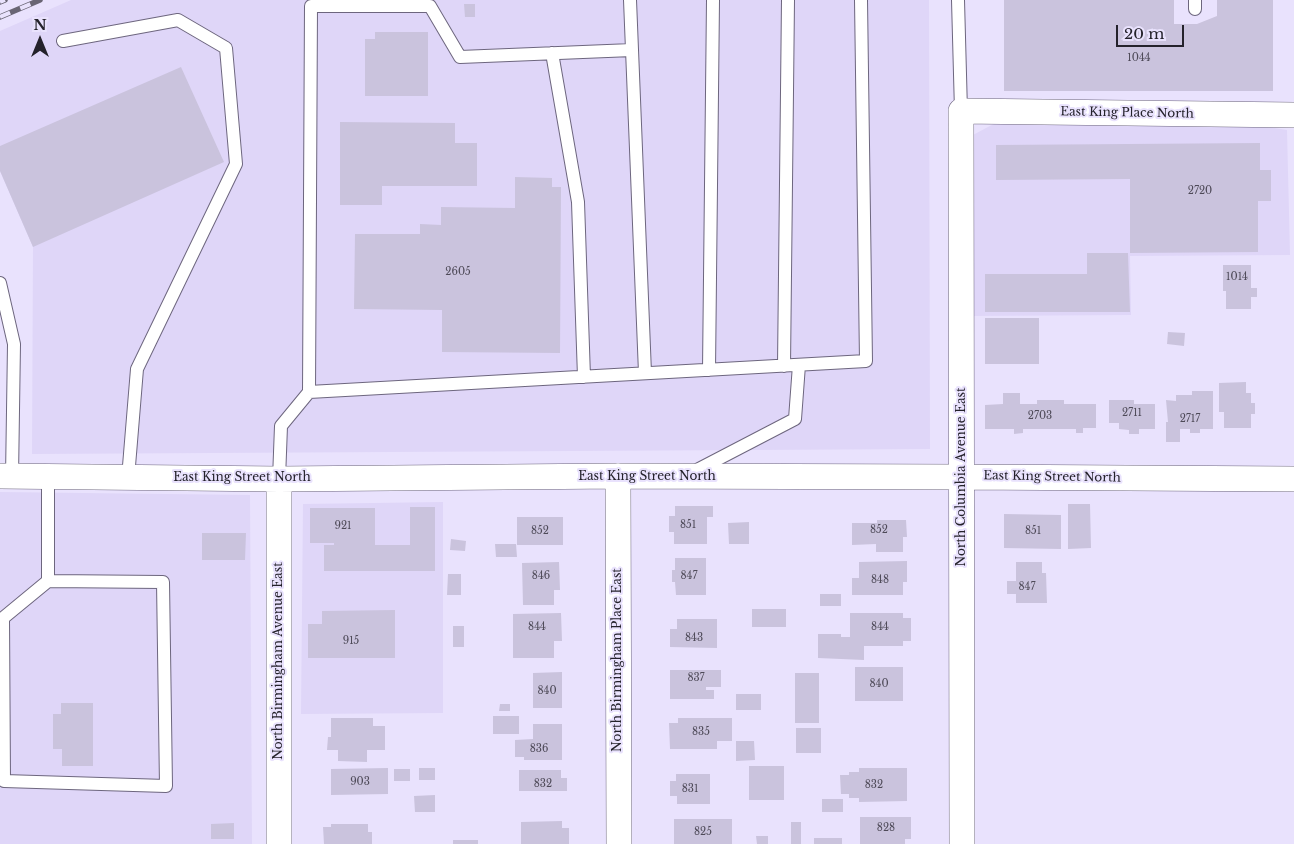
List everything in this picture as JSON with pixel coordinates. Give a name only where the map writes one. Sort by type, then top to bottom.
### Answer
[{"type":"street","name":"East King Place North","points":[[961,111],[1294,116]]},
{"type":"street","name":"North Columbia Avenue East","points":[[961,111],[962,844]]},
{"type":"street","name":"East King Street North","points":[[6,476],[279,479],[618,476],[962,476],[1294,480]]},
{"type":"street","name":"North Birmingham Place East","points":[[618,476],[619,844]]},
{"type":"street","name":"North Birmingham Avenue East","points":[[279,479],[279,844]]},
{"type":"lane","points":[[630,0],[645,373]]},
{"type":"lane","points":[[709,370],[713,0]]},
{"type":"lane","points":[[784,366],[788,0]]},
{"type":"lane","points":[[309,392],[866,361],[861,0]]},
{"type":"lane","points":[[958,0],[961,111]]},
{"type":"lane","points":[[279,479],[281,426],[309,392],[311,6],[430,6],[460,57],[632,50]]},
{"type":"lane","points":[[63,41],[178,20],[226,48],[236,164],[137,369],[128,478]]},
{"type":"lane","points":[[552,53],[578,202],[584,377]]},
{"type":"lane","points":[[0,283],[14,344],[6,476]]},
{"type":"lane","points":[[684,476],[795,418],[799,365]]},
{"type":"lane","points":[[48,477],[48,581]]},
{"type":"lane","points":[[48,581],[163,582],[166,786],[4,782],[3,618],[48,581]]},
{"type":"shaded area","points":[[71,0],[929,0],[930,449],[32,454],[33,247],[0,171],[0,31]]},
{"type":"shaded area","points":[[1003,119],[1262,126],[1287,130],[1290,255],[1130,256],[1131,315],[969,316],[973,135]]},
{"type":"shaded area","points":[[0,492],[250,495],[252,844],[0,844]]},
{"type":"shaded area","points":[[443,502],[443,713],[301,714],[303,504]]},
{"type":"building","points":[[1004,0],[1174,0],[1174,24],[1197,24],[1217,16],[1217,0],[1273,0],[1273,91],[1004,91]]},
{"type":"building","points":[[464,4],[475,4],[475,17],[465,17]]},
{"type":"building","points":[[375,32],[428,32],[428,96],[365,96],[365,39],[375,39]]},
{"type":"building","points":[[181,67],[224,162],[33,247],[0,171],[0,146]]},
{"type":"building","points":[[340,122],[455,123],[455,143],[477,143],[477,186],[382,186],[382,205],[340,205]]},
{"type":"building","points":[[1260,143],[1260,170],[1271,170],[1271,201],[1258,201],[1258,252],[1130,253],[1130,179],[996,180],[996,145]]},
{"type":"building","points":[[515,177],[552,178],[552,187],[561,187],[560,353],[442,352],[442,310],[354,309],[355,234],[420,234],[420,224],[441,225],[441,207],[515,208]]},
{"type":"building","points":[[1087,253],[1128,253],[1130,312],[985,312],[985,274],[1087,274]]},
{"type":"building","points":[[1223,265],[1251,265],[1251,288],[1257,288],[1257,297],[1251,297],[1251,309],[1226,309],[1226,291],[1223,291]]},
{"type":"building","points":[[985,318],[1039,318],[1039,364],[985,364]]},
{"type":"building","points":[[1168,332],[1185,333],[1184,346],[1167,344]]},
{"type":"building","points":[[1246,382],[1246,393],[1251,393],[1251,403],[1255,403],[1255,414],[1251,414],[1251,428],[1224,428],[1224,412],[1219,412],[1219,383]]},
{"type":"building","points":[[1192,391],[1213,391],[1213,429],[1200,429],[1200,433],[1190,433],[1190,429],[1180,429],[1180,442],[1166,442],[1166,422],[1168,422],[1166,400],[1176,401],[1176,395],[1192,395]]},
{"type":"building","points":[[1003,393],[1020,393],[1020,404],[1037,404],[1037,400],[1064,400],[1064,404],[1096,404],[1096,428],[1083,428],[1083,433],[1076,433],[1076,429],[1023,429],[1023,433],[1014,434],[1014,429],[985,429],[985,405],[1003,404]]},
{"type":"building","points":[[1109,400],[1134,400],[1134,404],[1155,404],[1155,429],[1139,429],[1139,434],[1129,434],[1129,430],[1119,429],[1119,423],[1109,423]]},
{"type":"building","points":[[1068,504],[1090,504],[1091,548],[1068,549]]},
{"type":"building","points":[[675,506],[713,506],[713,517],[707,517],[707,544],[674,544],[674,532],[669,532],[669,516],[675,516]]},
{"type":"building","points":[[410,507],[435,507],[435,571],[324,571],[324,545],[334,545],[334,543],[310,543],[310,508],[375,508],[375,545],[410,545]]},
{"type":"building","points":[[1004,514],[1061,515],[1061,549],[1004,548]]},
{"type":"building","points":[[517,517],[563,517],[563,545],[517,545]]},
{"type":"building","points":[[877,520],[906,520],[907,537],[903,537],[903,552],[876,552],[876,544],[852,545],[852,523],[877,523]]},
{"type":"building","points":[[749,522],[749,544],[729,544],[728,523]]},
{"type":"building","points":[[202,533],[246,533],[245,560],[202,560]]},
{"type":"building","points":[[451,539],[466,541],[465,551],[450,550]]},
{"type":"building","points":[[495,544],[516,544],[517,557],[496,557]]},
{"type":"building","points":[[675,558],[706,558],[706,595],[676,595],[675,582],[672,582]]},
{"type":"building","points":[[907,561],[907,582],[903,582],[903,595],[852,595],[852,578],[859,578],[859,562]]},
{"type":"building","points":[[559,562],[560,590],[554,590],[554,605],[523,605],[522,563]]},
{"type":"building","points":[[1016,562],[1042,562],[1042,573],[1046,573],[1047,603],[1016,603],[1016,594],[1007,594],[1007,581],[1016,581]]},
{"type":"building","points":[[448,574],[461,574],[461,595],[447,595]]},
{"type":"building","points":[[820,594],[841,594],[841,606],[820,606]]},
{"type":"building","points":[[752,609],[786,609],[786,627],[752,627]]},
{"type":"building","points":[[395,610],[395,658],[308,658],[308,624],[322,624],[322,611]]},
{"type":"building","points":[[561,613],[562,641],[554,641],[554,658],[513,658],[513,614]]},
{"type":"building","points":[[850,613],[903,613],[903,618],[911,618],[911,641],[903,641],[903,646],[864,646],[864,660],[818,658],[818,634],[841,634],[841,637],[850,637]]},
{"type":"building","points":[[677,619],[717,619],[717,648],[670,647],[670,629],[677,629]]},
{"type":"building","points":[[453,626],[464,626],[464,647],[453,647]]},
{"type":"building","points":[[855,667],[903,667],[903,701],[855,701]]},
{"type":"building","points":[[670,670],[721,670],[721,687],[706,687],[706,690],[714,690],[714,699],[670,699]]},
{"type":"building","points":[[562,672],[562,708],[533,708],[533,673]]},
{"type":"building","points":[[795,673],[819,673],[819,723],[795,723]]},
{"type":"building","points":[[736,694],[761,694],[761,710],[736,710]]},
{"type":"building","points":[[61,703],[93,703],[93,766],[62,766],[62,749],[53,749],[53,714],[61,714]]},
{"type":"building","points":[[500,704],[510,704],[510,711],[499,711]]},
{"type":"building","points":[[493,716],[519,716],[519,734],[493,734]]},
{"type":"building","points":[[331,718],[373,718],[373,726],[385,726],[385,750],[367,750],[367,762],[338,761],[338,750],[327,750],[328,737],[331,737]]},
{"type":"building","points":[[678,718],[732,718],[732,741],[717,741],[717,749],[670,749],[669,723],[678,723]]},
{"type":"building","points":[[533,724],[562,724],[562,760],[524,760],[524,757],[515,757],[515,740],[533,739]]},
{"type":"building","points":[[796,728],[821,728],[821,753],[796,753]]},
{"type":"building","points":[[736,741],[754,741],[755,760],[736,761]]},
{"type":"building","points":[[749,766],[784,766],[784,800],[749,800]]},
{"type":"building","points":[[388,768],[388,794],[331,795],[331,769]]},
{"type":"building","points":[[419,768],[435,768],[435,780],[419,780]]},
{"type":"building","points":[[859,768],[907,768],[907,801],[859,802],[859,798],[849,798],[849,794],[841,794],[840,775],[849,775],[849,772],[859,772]]},
{"type":"building","points":[[394,769],[410,769],[410,781],[394,781]]},
{"type":"building","points":[[519,770],[561,770],[561,778],[567,778],[567,791],[519,791]]},
{"type":"building","points":[[676,774],[710,774],[710,804],[677,804],[677,796],[670,796],[670,781],[676,781]]},
{"type":"building","points":[[435,795],[435,812],[415,812],[414,796]]},
{"type":"building","points":[[822,799],[843,799],[843,812],[822,812]]},
{"type":"building","points":[[860,817],[911,817],[911,839],[905,839],[905,844],[860,844]]},
{"type":"building","points":[[674,819],[732,819],[732,844],[674,844]]},
{"type":"building","points":[[562,821],[562,828],[569,828],[569,844],[521,844],[521,822]]},
{"type":"building","points":[[791,822],[801,822],[801,844],[791,844]]},
{"type":"building","points":[[234,823],[234,839],[211,839],[211,824]]},
{"type":"building","points":[[331,824],[368,824],[368,832],[372,832],[372,844],[324,844],[323,827],[331,827]]},
{"type":"building","points":[[756,836],[768,836],[768,844],[757,844]]},
{"type":"building","points":[[814,838],[842,838],[842,844],[814,844]]},
{"type":"building","points":[[453,840],[478,840],[478,844],[453,844]]},
{"type":"railway","points":[[0,2],[5,0]]},
{"type":"railway","points":[[0,17],[40,0]]}]
